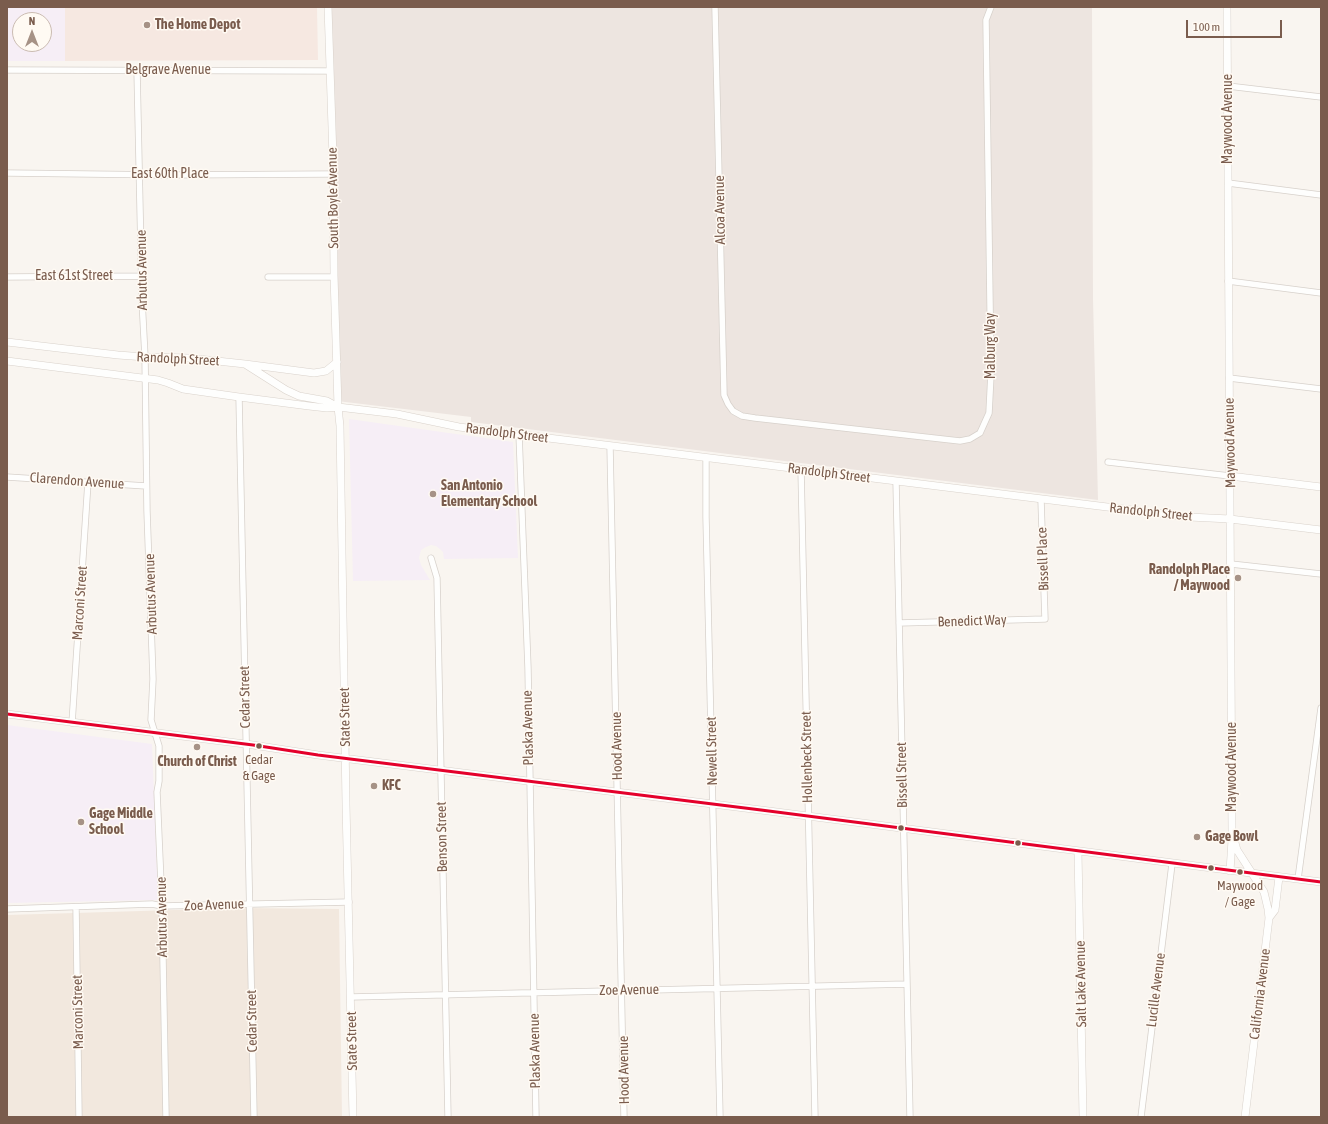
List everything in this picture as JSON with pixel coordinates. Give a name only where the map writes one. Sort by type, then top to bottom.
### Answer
[{"type":"street","name":"South Boyle Avenue","points":[[328,7],[338,390]]},
{"type":"street","name":"Alcoa Avenue","points":[[715,7],[724,395],[733,411]]},
{"type":"street","name":"Malburg Way","points":[[733,411],[742,416],[755,418],[960,441],[970,439],[980,432],[990,413],[991,374],[986,20],[991,7]]},
{"type":"street","name":"Maywood Avenue","points":[[1227,7],[1232,832],[1234,845],[1252,874]]},
{"type":"street","name":"Belgrave Avenue","points":[[7,70],[330,71]]},
{"type":"street","name":"Arbutus Avenue","points":[[137,70],[145,357],[146,486],[153,674],[151,720],[159,746],[159,781],[157,792],[162,906],[166,1117]]},
{"type":"street","points":[[1228,86],[1321,97]]},
{"type":"street","name":"East 60th Place","points":[[7,174],[333,174]]},
{"type":"street","points":[[1228,183],[1321,195]]},
{"type":"street","name":"East 61st Street","points":[[7,276],[142,276]]},
{"type":"street","points":[[268,277],[334,277]]},
{"type":"street","points":[[1228,282],[1321,293]]},
{"type":"street","name":"Randolph Street","points":[[7,342],[145,357],[189,358],[245,364],[286,390],[299,396],[327,400],[338,407]]},
{"type":"street","name":"Randolph Street","points":[[7,361],[145,379],[168,383],[183,389],[239,397],[327,408],[338,407],[397,414],[459,427],[1041,500],[1189,517],[1230,519],[1321,530]]},
{"type":"street","points":[[245,364],[314,373],[326,371],[337,362]]},
{"type":"street","points":[[1229,378],[1321,389]]},
{"type":"street","name":"State Street","points":[[338,390],[353,1117]]},
{"type":"street","name":"Cedar Street","points":[[239,397],[254,1117]]},
{"type":"street","name":"Plaska Avenue","points":[[519,434],[528,668],[536,1117]]},
{"type":"street","name":"Hood Avenue","points":[[610,446],[624,1117]]},
{"type":"street","name":"Newell Street","points":[[706,458],[706,524],[720,1117]]},
{"type":"street","points":[[1108,462],[1321,487]]},
{"type":"street","name":"Hollenbeck Street","points":[[801,469],[815,1117]]},
{"type":"street","name":"Clarendon Avenue","points":[[7,477],[146,486]]},
{"type":"street","name":"Marconi Street","points":[[72,723],[88,482]]},
{"type":"street","name":"Bissell Street","points":[[896,482],[910,1117]]},
{"type":"street","name":"Bissell Place","points":[[1041,500],[1045,618]]},
{"type":"street","name":"Benson Street","points":[[431,558],[437,578],[448,1117]]},
{"type":"street","points":[[1231,564],[1321,574]]},
{"type":"street","name":"Benedict Way","points":[[899,623],[1045,618]]},
{"type":"street","points":[[1298,879],[1321,708]]},
{"type":"street","points":[[7,714],[1321,882]]},
{"type":"street","points":[[1230,871],[1232,832]]},
{"type":"street","name":"Salt Lake Avenue","points":[[1078,852],[1083,1117]]},
{"type":"street","name":"Lucille Avenue","points":[[1140,1117],[1172,864]]},
{"type":"street","name":"California Avenue","points":[[1246,1117],[1269,918],[1264,892],[1252,874]]},
{"type":"street","points":[[1269,918],[1275,910],[1279,877]]},
{"type":"street","name":"Zoe Avenue","points":[[7,909],[152,904],[162,906],[349,902]]},
{"type":"street","name":"Marconi Street","points":[[76,907],[79,1117]]},
{"type":"street","name":"Zoe Avenue","points":[[350,997],[907,984]]},
{"type":"shaded area","points":[[7,7],[65,7],[65,61],[7,61]]},
{"type":"shaded area","points":[[65,7],[317,7],[318,60],[65,61]]},
{"type":"shaded area","points":[[329,7],[1092,7],[1093,299],[1098,500],[471,422],[471,417],[337,401]]},
{"type":"shaded area","name":"San Antonio Elementary School","points":[[349,419],[513,442],[518,558],[444,559],[443,552],[436,546],[431,545],[421,550],[419,558],[421,565],[430,580],[353,581]]},
{"type":"shaded area","name":"Gage Middle School","points":[[7,725],[152,744],[158,900],[7,903]]},
{"type":"shaded area","points":[[241,908],[339,909],[342,1117],[7,1117],[7,915]]},
{"type":"transit line","points":[[7,714],[253,745],[318,755],[1321,882]]},
{"type":"place","name":"The Home Depot","points":[[147,25]]},
{"type":"place","name":"San Antonio Elementary School","points":[[433,494]]},
{"type":"place","name":"Randolph Place / Maywood","points":[[1238,578]]},
{"type":"place","name":"Cedar & Gage","points":[[259,746]]},
{"type":"place","name":"Church of Christ","points":[[197,747]]},
{"type":"place","name":"KFC","points":[[374,786]]},
{"type":"place","name":"Gage Middle School","points":[[81,822]]},
{"type":"place","name":"Gage Bowl","points":[[1197,837]]},
{"type":"place","name":"Maywood / Gage","points":[[1240,872]]}]
